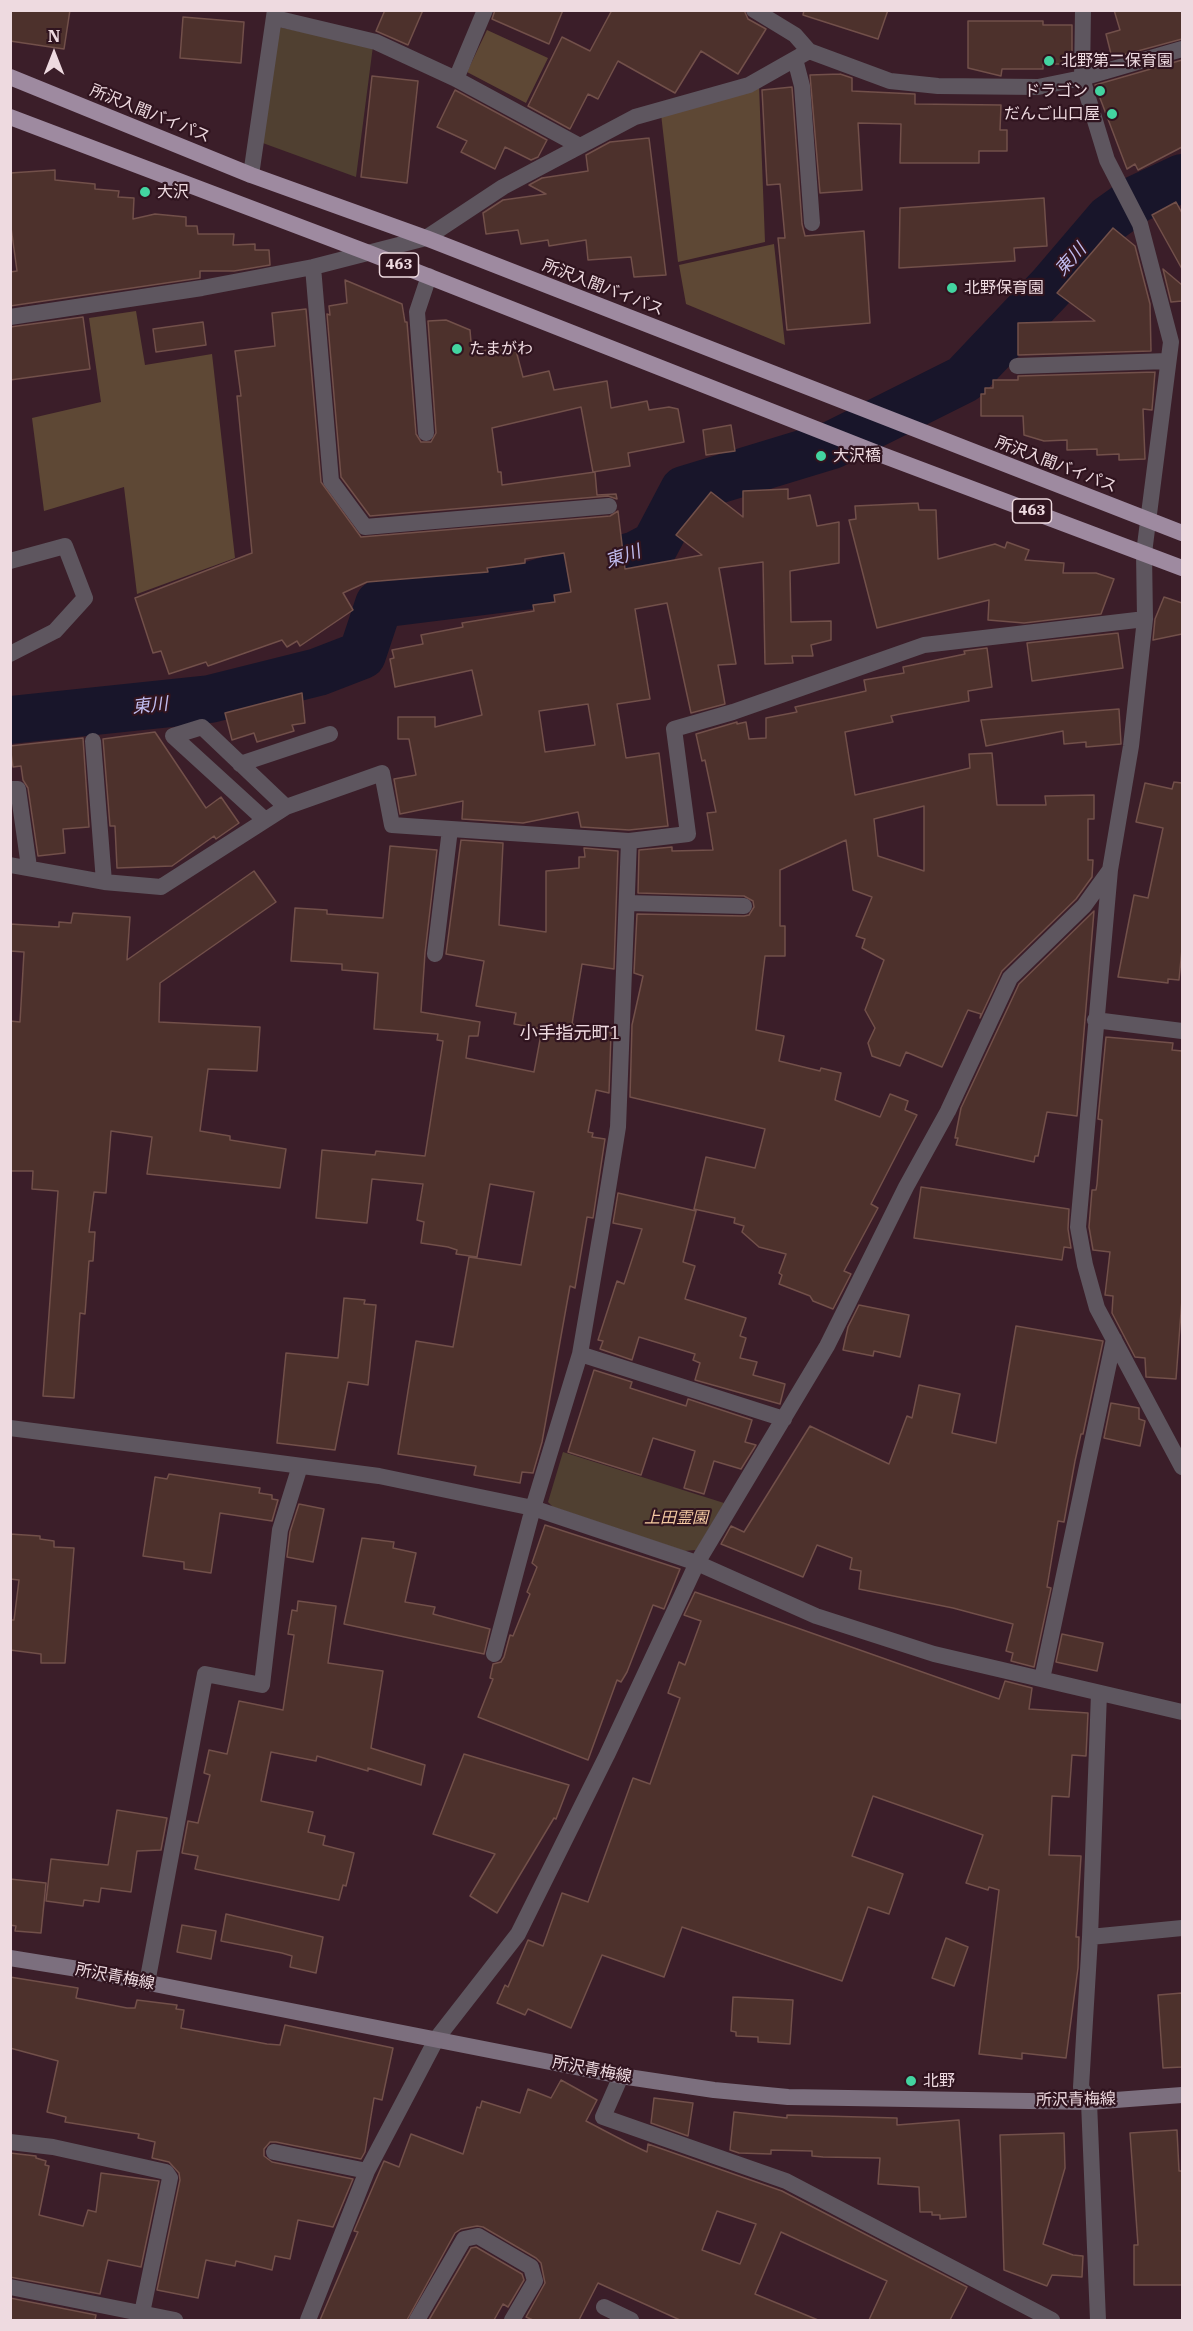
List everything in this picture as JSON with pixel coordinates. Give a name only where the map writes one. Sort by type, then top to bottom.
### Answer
[{"type":"highway","name":"所沢入間バイパス","points":[[10,77],[251,175],[426,238],[1182,533]]},
{"type":"highway","name":"463","points":[[10,117],[429,276],[882,455],[1182,568]]},
{"type":"main road","name":"所沢青梅線","points":[[10,1958],[437,2038],[621,2076],[714,2090],[788,2097],[1089,2102],[1182,2095]]},
{"type":"street","points":[[456,79],[485,10]]},
{"type":"street","points":[[754,10],[795,35],[802,55],[802,86],[812,223]]},
{"type":"street","points":[[1083,11],[1082,78],[1107,160],[1122,185],[1140,224],[1177,344],[1168,361],[1153,492],[1147,520],[1144,553],[1144,619],[1131,746],[1110,870],[1078,1227],[1097,1308],[1182,1467]]},
{"type":"street","points":[[251,175],[275,14],[376,42],[456,79],[578,146]]},
{"type":"street","points":[[10,316],[202,288],[314,267],[426,238],[503,188],[635,117],[749,85],[802,55],[890,81],[938,86],[1038,87],[1082,78],[1182,49]]},
{"type":"street","points":[[314,267],[331,481],[364,527],[609,506]]},
{"type":"street","points":[[426,433],[417,312],[429,276]]},
{"type":"street","points":[[1017,366],[1168,361]]},
{"type":"street","points":[[10,561],[65,546],[85,598],[55,631],[10,654]]},
{"type":"street","points":[[10,865],[104,882],[161,887],[286,807],[382,773],[392,825],[629,841],[688,834],[674,729],[742,709],[849,669],[924,645],[1144,619]]},
{"type":"street","points":[[265,820],[173,736],[202,727],[286,807]]},
{"type":"street","points":[[240,764],[330,734]]},
{"type":"street","points":[[93,741],[104,882]]},
{"type":"street","points":[[10,789],[18,789],[29,867]]},
{"type":"street","points":[[435,954],[450,829]]},
{"type":"street","points":[[495,1654],[533,1508],[580,1354],[618,1127],[629,841]]},
{"type":"street","points":[[308,2320],[367,2171],[437,2038],[518,1934],[607,1755],[697,1563],[827,1346],[906,1186],[948,1111],[1010,978],[1083,906],[1110,870]]},
{"type":"street","points":[[627,903],[744,906]]},
{"type":"street","points":[[1095,1020],[1182,1031]]},
{"type":"street","points":[[1042,1679],[1114,1340]]},
{"type":"street","points":[[580,1354],[784,1419]]},
{"type":"street","points":[[10,1428],[379,1476],[533,1508],[697,1563],[816,1616],[934,1654],[1182,1712]]},
{"type":"street","points":[[147,1983],[205,1674],[262,1685],[280,1530],[300,1466]]},
{"type":"street","points":[[1098,2320],[1089,2102],[1081,2086],[1090,1937],[1099,1693]]},
{"type":"street","points":[[1090,1937],[1182,1928]]},
{"type":"street","points":[[621,2076],[603,2117],[786,2181],[1052,2320]]},
{"type":"street","points":[[10,2142],[53,2147],[166,2172],[170,2178],[142,2313]]},
{"type":"street","points":[[273,2152],[367,2171]]},
{"type":"street","points":[[417,2320],[464,2239],[478,2236],[531,2267],[535,2281],[512,2320]]},
{"type":"street","points":[[10,2287],[175,2320]]},
{"type":"street","points":[[604,2307],[631,2320]]},
{"type":"green space","points":[[278,27],[373,46],[356,177],[260,142]]},
{"type":"green space","name":"上田霊園","points":[[563,1452],[724,1503],[696,1550],[684,1551],[553,1507],[548,1502]]},
{"type":"shaded area","points":[[487,30],[548,58],[526,103],[467,72]]},
{"type":"shaded area","points":[[759,85],[765,242],[678,262],[661,114]]},
{"type":"shaded area","points":[[1182,170],[1182,185],[1144,205],[1137,191]]},
{"type":"shaded area","points":[[774,244],[785,345],[686,304],[679,265]]},
{"type":"shaded area","points":[[136,311],[145,365],[212,354],[235,558],[137,594],[124,487],[44,511],[32,418],[101,402],[89,318]]},
{"type":"building","points":[[10,10],[70,10],[64,49],[10,41]]},
{"type":"building","points":[[385,10],[423,10],[408,45],[376,31]]},
{"type":"building","points":[[495,10],[563,10],[549,44],[492,19]]},
{"type":"building","points":[[612,10],[744,10],[748,19],[766,29],[738,74],[701,51],[675,93],[618,61],[598,99],[588,94],[570,129],[528,106],[562,37],[590,51]]},
{"type":"building","points":[[804,10],[888,10],[878,39],[803,15]]},
{"type":"building","points":[[1114,10],[1182,10],[1182,39],[1112,58],[1106,34],[1120,30]]},
{"type":"building","points":[[183,17],[244,22],[241,63],[180,58]]},
{"type":"building","points":[[968,21],[1043,21],[1043,25],[1072,25],[1072,64],[1043,64],[1043,69],[1002,69],[1001,76],[968,68]]},
{"type":"building","points":[[1182,60],[1182,147],[1138,170],[1135,164],[1127,169],[1095,85]]},
{"type":"building","points":[[840,74],[852,78],[852,91],[915,94],[915,104],[1001,105],[1000,130],[1007,130],[1007,151],[979,151],[979,163],[900,163],[901,124],[858,123],[862,190],[820,193],[810,75]]},
{"type":"building","points":[[372,76],[418,81],[407,183],[361,177]]},
{"type":"building","points":[[792,87],[802,224],[805,236],[864,231],[870,323],[787,330],[778,238],[785,238],[780,184],[767,185],[762,90]]},
{"type":"building","points":[[455,90],[547,140],[538,157],[531,160],[505,147],[495,169],[461,152],[467,141],[437,127]]},
{"type":"building","points":[[649,138],[666,275],[634,277],[631,257],[588,260],[586,240],[549,246],[548,240],[521,244],[518,230],[486,234],[483,213],[503,200],[546,194],[529,185],[542,178],[588,171],[586,155],[610,142]]},
{"type":"building","points":[[55,170],[55,180],[95,184],[95,189],[119,191],[118,197],[134,198],[133,219],[155,214],[186,217],[186,226],[197,226],[198,234],[234,234],[233,245],[255,244],[255,250],[269,250],[270,265],[234,271],[200,271],[200,278],[10,306],[10,272],[17,271],[10,220],[10,173]]},
{"type":"building","name":"北野保育園","points":[[1044,198],[1047,246],[1014,248],[1015,261],[899,268],[900,208]]},
{"type":"building","points":[[1176,202],[1182,213],[1182,269],[1152,215]]},
{"type":"building","points":[[1113,228],[1135,246],[1150,304],[1151,351],[1018,355],[1018,323],[1095,321],[1057,293]]},
{"type":"building","points":[[1163,269],[1182,285],[1182,301],[1171,302]]},
{"type":"building","points":[[345,280],[402,304],[405,322],[407,322],[416,434],[421,442],[431,442],[436,433],[428,321],[446,320],[470,330],[472,354],[514,343],[523,377],[549,371],[554,390],[607,381],[611,408],[647,401],[649,410],[669,407],[678,409],[684,442],[628,453],[630,466],[593,472],[581,407],[492,428],[502,485],[595,472],[597,495],[616,494],[617,499],[608,496],[370,516],[341,477],[327,314],[330,315],[329,306],[347,303]]},
{"type":"building","points":[[306,309],[321,482],[361,537],[610,516],[618,511],[625,569],[702,555],[676,535],[711,492],[743,517],[743,491],[788,489],[788,499],[810,495],[817,526],[839,522],[839,563],[790,571],[791,622],[831,621],[831,640],[811,645],[813,656],[792,656],[793,663],[765,664],[763,562],[719,568],[736,664],[718,665],[725,704],[691,713],[667,603],[635,609],[650,699],[617,704],[626,758],[659,753],[668,826],[629,830],[581,827],[578,812],[523,823],[462,819],[463,801],[400,814],[394,779],[416,775],[409,739],[398,739],[398,717],[435,717],[435,727],[482,715],[472,670],[395,687],[390,659],[394,658],[392,650],[423,644],[421,635],[463,627],[462,623],[534,611],[533,605],[555,602],[554,595],[571,592],[564,553],[525,559],[525,563],[487,568],[488,572],[367,582],[343,593],[353,610],[300,646],[297,641],[287,647],[282,640],[208,666],[206,662],[169,674],[161,651],[153,653],[135,598],[252,553],[237,396],[241,396],[235,351],[275,346],[272,313]],"holes":[[[588,704],[595,745],[545,752],[539,711]]]},
{"type":"building","points":[[83,317],[90,369],[10,380],[10,327]]},
{"type":"building","points":[[203,322],[206,345],[156,352],[153,329]]},
{"type":"building","points":[[1155,372],[1152,410],[1143,409],[1145,459],[1119,460],[1119,454],[1097,455],[1097,449],[1067,450],[1067,440],[1044,441],[1024,435],[1023,416],[981,416],[981,394],[985,394],[985,388],[993,388],[993,380],[1018,380],[1018,376]]},
{"type":"building","points":[[731,425],[735,451],[706,455],[703,430]]},
{"type":"building","points":[[918,503],[919,510],[936,510],[938,559],[995,544],[1005,548],[1007,542],[1029,550],[1025,560],[1064,563],[1063,573],[1096,573],[1114,579],[1101,614],[1024,623],[988,620],[989,600],[877,628],[849,520],[856,519],[855,506]]},
{"type":"building","points":[[1164,597],[1182,603],[1182,634],[1153,640],[1155,619]]},
{"type":"building","points":[[1118,633],[1123,668],[1032,681],[1027,643]]},
{"type":"building","points":[[987,648],[992,687],[968,691],[969,701],[891,716],[893,722],[845,732],[855,795],[970,768],[969,754],[992,753],[997,805],[1046,805],[1045,796],[1094,795],[1094,819],[1088,819],[1088,860],[1093,860],[1092,877],[1076,899],[1002,971],[980,1018],[981,1014],[968,1010],[942,1067],[906,1052],[900,1066],[872,1056],[868,1043],[875,1028],[865,1010],[884,960],[862,948],[865,939],[856,936],[872,897],[853,890],[846,840],[780,870],[780,926],[785,926],[785,956],[765,956],[756,1030],[784,1036],[779,1061],[820,1071],[821,1068],[841,1073],[835,1100],[880,1117],[890,1094],[908,1101],[905,1110],[917,1115],[871,1204],[878,1208],[844,1271],[851,1274],[833,1309],[813,1301],[810,1296],[779,1284],[782,1275],[779,1273],[786,1254],[759,1247],[742,1232],[744,1226],[734,1223],[735,1218],[694,1209],[706,1157],[755,1168],[765,1129],[630,1097],[632,1025],[643,976],[634,973],[637,914],[744,916],[749,915],[754,907],[753,901],[744,896],[638,893],[639,850],[672,847],[672,851],[713,850],[707,813],[716,812],[705,760],[702,761],[696,734],[737,722],[737,724],[746,722],[749,739],[766,738],[766,718],[797,712],[795,707],[866,691],[864,680],[904,673],[903,667],[965,654],[964,651]],"holes":[[[924,806],[924,871],[878,856],[874,819]]]},
{"type":"building","points":[[302,693],[305,723],[292,725],[294,731],[257,742],[254,733],[232,740],[225,713]]},
{"type":"building","points":[[1119,709],[1121,744],[1086,747],[1086,742],[1064,744],[1063,731],[986,746],[981,720]]},
{"type":"building","points":[[155,732],[206,808],[221,797],[239,823],[216,839],[214,836],[172,866],[117,868],[115,826],[110,826],[103,739]]},
{"type":"building","points":[[83,738],[89,827],[63,829],[65,853],[38,856],[28,788],[23,780],[21,766],[13,767],[10,746]]},
{"type":"building","points":[[1174,782],[1182,783],[1182,949],[1179,980],[1168,979],[1168,983],[1118,977],[1134,895],[1148,898],[1163,828],[1136,822],[1145,783],[1172,789]]},
{"type":"building","points":[[461,840],[503,843],[499,925],[546,932],[546,871],[579,868],[579,857],[585,857],[584,848],[618,851],[614,969],[582,964],[572,1024],[611,1033],[609,1093],[596,1090],[588,1132],[593,1133],[592,1137],[605,1139],[593,1218],[587,1217],[575,1288],[570,1286],[542,1442],[533,1473],[522,1472],[520,1483],[474,1475],[476,1466],[398,1454],[416,1341],[453,1347],[469,1257],[521,1265],[534,1192],[490,1184],[477,1257],[456,1254],[457,1250],[448,1247],[421,1243],[424,1222],[417,1220],[423,1184],[372,1179],[367,1223],[316,1218],[322,1150],[375,1155],[376,1151],[425,1156],[443,1041],[437,1040],[438,1034],[374,1029],[378,973],[342,970],[342,964],[291,961],[295,908],[327,910],[327,914],[383,918],[390,846],[437,850],[425,953],[421,1012],[480,1022],[478,1036],[469,1036],[466,1058],[534,1072],[542,1029],[514,1024],[516,1013],[476,1006],[484,961],[446,954]]},
{"type":"building","points":[[254,871],[276,902],[160,983],[159,1022],[260,1027],[257,1071],[208,1069],[200,1131],[230,1136],[230,1140],[286,1149],[280,1188],[147,1174],[152,1137],[111,1131],[106,1193],[94,1192],[89,1232],[95,1232],[93,1261],[89,1261],[85,1314],[80,1313],[74,1398],[43,1396],[58,1191],[32,1189],[33,1171],[10,1171],[10,1021],[20,1022],[24,952],[10,951],[10,924],[59,927],[59,922],[71,923],[73,913],[130,917],[127,960]]},
{"type":"building","points":[[1094,911],[1077,1116],[1047,1112],[1038,1156],[1035,1156],[1034,1162],[956,1145],[958,1138],[955,1138],[961,1108],[1019,984]]},
{"type":"building","points":[[1106,1037],[1173,1043],[1172,1050],[1182,1051],[1182,1299],[1176,1379],[1146,1377],[1145,1358],[1135,1357],[1112,1313],[1113,1296],[1105,1295],[1110,1252],[1093,1250],[1089,1227],[1092,1190],[1096,1190],[1097,1184],[1102,1120],[1098,1119]]},
{"type":"building","points":[[921,1187],[1069,1209],[1068,1229],[1071,1248],[1064,1247],[1062,1260],[914,1238]]},
{"type":"building","points":[[618,1193],[696,1211],[683,1262],[695,1266],[685,1299],[746,1318],[740,1336],[746,1338],[740,1358],[757,1362],[753,1375],[785,1384],[780,1404],[695,1380],[700,1363],[693,1360],[695,1354],[639,1337],[632,1360],[600,1349],[603,1341],[598,1340],[617,1281],[624,1284],[642,1229],[613,1223]]},
{"type":"building","points":[[344,1298],[365,1300],[364,1304],[376,1305],[368,1385],[348,1382],[335,1450],[277,1443],[286,1353],[338,1358]]},
{"type":"building","points":[[859,1305],[909,1315],[900,1357],[874,1351],[873,1356],[843,1350],[848,1327]]},
{"type":"building","points":[[1016,1326],[1103,1341],[1075,1461],[1064,1522],[1058,1521],[1047,1587],[1051,1588],[1034,1667],[1011,1661],[1013,1653],[1006,1651],[1013,1624],[953,1608],[859,1589],[861,1571],[850,1569],[852,1558],[817,1545],[803,1577],[721,1544],[731,1526],[744,1532],[810,1426],[889,1464],[907,1416],[912,1418],[919,1385],[960,1394],[952,1433],[996,1443]]},
{"type":"building","points":[[594,1370],[632,1382],[630,1388],[686,1406],[688,1399],[752,1420],[745,1442],[756,1445],[741,1469],[714,1461],[704,1494],[684,1488],[695,1451],[653,1438],[641,1475],[568,1452]]},
{"type":"building","points":[[1111,1403],[1139,1408],[1139,1419],[1145,1421],[1140,1446],[1104,1438]]},
{"type":"building","points":[[169,1474],[260,1488],[259,1493],[272,1495],[272,1499],[278,1500],[272,1521],[220,1513],[211,1573],[184,1569],[184,1562],[143,1556],[155,1477],[167,1479]]},
{"type":"building","points":[[299,1504],[324,1509],[313,1562],[287,1557],[290,1532]]},
{"type":"building","points":[[545,1525],[680,1569],[664,1609],[653,1605],[627,1672],[621,1682],[617,1680],[588,1760],[478,1717],[493,1679],[490,1678],[493,1664],[501,1662],[504,1657],[510,1635],[513,1636],[530,1594],[527,1592],[537,1567],[532,1563]]},
{"type":"building","points":[[10,1534],[40,1536],[40,1539],[54,1541],[54,1547],[74,1548],[65,1663],[41,1663],[41,1654],[10,1650],[10,1620],[14,1620],[19,1580],[10,1579]]},
{"type":"building","points":[[362,1538],[394,1542],[393,1548],[416,1553],[405,1602],[435,1607],[433,1614],[490,1629],[484,1654],[344,1624]]},
{"type":"building","points":[[695,1592],[999,1699],[1005,1681],[1032,1688],[1029,1709],[1088,1713],[1086,1756],[1072,1755],[1069,1797],[1052,1796],[1049,1855],[1081,1856],[1076,1937],[1079,1937],[1078,1968],[1066,2058],[1022,2053],[1022,2059],[979,2054],[999,1890],[989,1887],[988,1890],[966,1883],[983,1835],[873,1796],[852,1856],[903,1874],[889,1914],[868,1907],[842,1981],[682,1927],[664,1977],[602,1955],[571,2028],[528,2009],[525,2015],[497,2003],[505,1985],[508,1987],[528,1940],[543,1946],[562,1893],[588,1902],[633,1778],[650,1784],[680,1698],[668,1693],[679,1662],[685,1665],[701,1621],[684,1615]]},
{"type":"building","points":[[298,1601],[336,1606],[328,1663],[383,1671],[371,1748],[425,1765],[421,1785],[368,1768],[368,1771],[317,1756],[316,1761],[271,1752],[261,1801],[313,1812],[308,1832],[325,1836],[323,1845],[354,1853],[346,1886],[343,1885],[339,1900],[195,1869],[198,1856],[182,1853],[188,1821],[198,1823],[210,1775],[204,1773],[209,1750],[227,1754],[239,1701],[283,1710],[294,1635],[288,1634],[292,1610],[297,1611]]},
{"type":"building","points":[[1062,1634],[1103,1643],[1097,1671],[1056,1662]]},
{"type":"building","points":[[464,1754],[569,1785],[556,1819],[554,1818],[497,1913],[470,1896],[495,1854],[433,1834]]},
{"type":"building","points":[[117,1810],[167,1818],[161,1850],[137,1851],[131,1892],[101,1888],[99,1902],[84,1900],[83,1906],[46,1901],[51,1859],[108,1865]]},
{"type":"building","points":[[10,1879],[46,1883],[41,1933],[15,1931],[16,1926],[10,1925]]},
{"type":"building","points":[[226,1914],[323,1937],[316,1973],[290,1967],[292,1956],[221,1941]]},
{"type":"building","points":[[182,1925],[216,1931],[211,1959],[177,1952]]},
{"type":"building","points":[[946,1938],[968,1947],[954,1986],[932,1978]]},
{"type":"building","points":[[10,1977],[78,1988],[76,1998],[127,2008],[135,2008],[137,2000],[177,2005],[176,2009],[184,2010],[181,2028],[267,2044],[280,2045],[285,2025],[393,2048],[382,2100],[374,2098],[365,2152],[361,2159],[276,2142],[270,2142],[264,2149],[264,2156],[272,2162],[353,2179],[333,2227],[298,2220],[290,2259],[275,2256],[272,2270],[236,2261],[235,2266],[206,2260],[198,2298],[157,2290],[180,2180],[179,2173],[169,2162],[152,2158],[155,2142],[138,2138],[139,2134],[65,2122],[66,2117],[47,2112],[58,2061],[10,2048]]},
{"type":"building","points":[[1182,1993],[1182,2067],[1163,2068],[1158,1995]]},
{"type":"building","points":[[733,1997],[793,2000],[790,2044],[758,2042],[758,2037],[736,2036],[736,2032],[731,2031]]},
{"type":"building","points":[[561,2080],[597,2100],[586,2121],[626,2142],[647,2152],[648,2144],[782,2191],[967,2287],[950,2320],[869,2320],[887,2281],[781,2232],[755,2294],[818,2320],[680,2320],[598,2283],[579,2320],[533,2320],[526,2317],[545,2283],[541,2263],[483,2227],[477,2226],[461,2229],[455,2233],[407,2320],[320,2320],[358,2232],[354,2231],[384,2161],[399,2167],[411,2134],[463,2154],[477,2107],[480,2108],[482,2101],[520,2113],[528,2089],[551,2098]],"holes":[[[717,2211],[756,2224],[740,2264],[702,2250]]]},
{"type":"building","points":[[654,2098],[693,2103],[688,2136],[651,2123]]},
{"type":"building","points":[[734,2112],[787,2118],[787,2115],[897,2118],[897,2125],[959,2120],[966,2217],[940,2219],[940,2215],[932,2215],[932,2212],[920,2212],[919,2187],[878,2184],[880,2158],[812,2156],[812,2151],[771,2150],[771,2154],[739,2153],[730,2150]]},
{"type":"building","points":[[1177,2130],[1179,2171],[1182,2171],[1182,2285],[1134,2285],[1134,2245],[1138,2245],[1130,2133]]},
{"type":"building","points":[[1064,2133],[1065,2168],[1043,2244],[1073,2255],[1083,2256],[1082,2277],[1052,2275],[1047,2286],[1004,2270],[1000,2135]]},
{"type":"building","points":[[10,2153],[36,2156],[46,2161],[45,2165],[49,2166],[39,2215],[83,2226],[88,2210],[96,2212],[101,2173],[159,2181],[141,2267],[108,2260],[100,2294],[10,2277]]},
{"type":"building","points":[[476,2247],[522,2274],[524,2280],[508,2307],[503,2304],[494,2320],[429,2320],[471,2248]]},
{"type":"building","points":[[10,2298],[96,2315],[95,2320],[10,2320]]},
{"type":"waterway","name":"東川","points":[[10,720],[210,699],[318,672],[362,655],[379,604],[532,585],[636,555],[655,545],[684,490],[832,445],[964,379],[1051,287],[1109,219],[1137,199],[1182,178]]},
{"type":"place","name":"北野第二保育園","points":[[1049,61]]},
{"type":"place","name":"ドラゴン","points":[[1100,91]]},
{"type":"place","name":"だんご山口屋","points":[[1112,114]]},
{"type":"place","name":"大沢","points":[[145,192]]},
{"type":"place","name":"北野保育園","points":[[952,288]]},
{"type":"place","name":"たまがわ","points":[[457,349]]},
{"type":"place","name":"大沢橋","points":[[821,456]]},
{"type":"place","name":"北野","points":[[911,2081]]},
{"type":"district","name":"小手指元町1","points":[[570,1034]]}]
